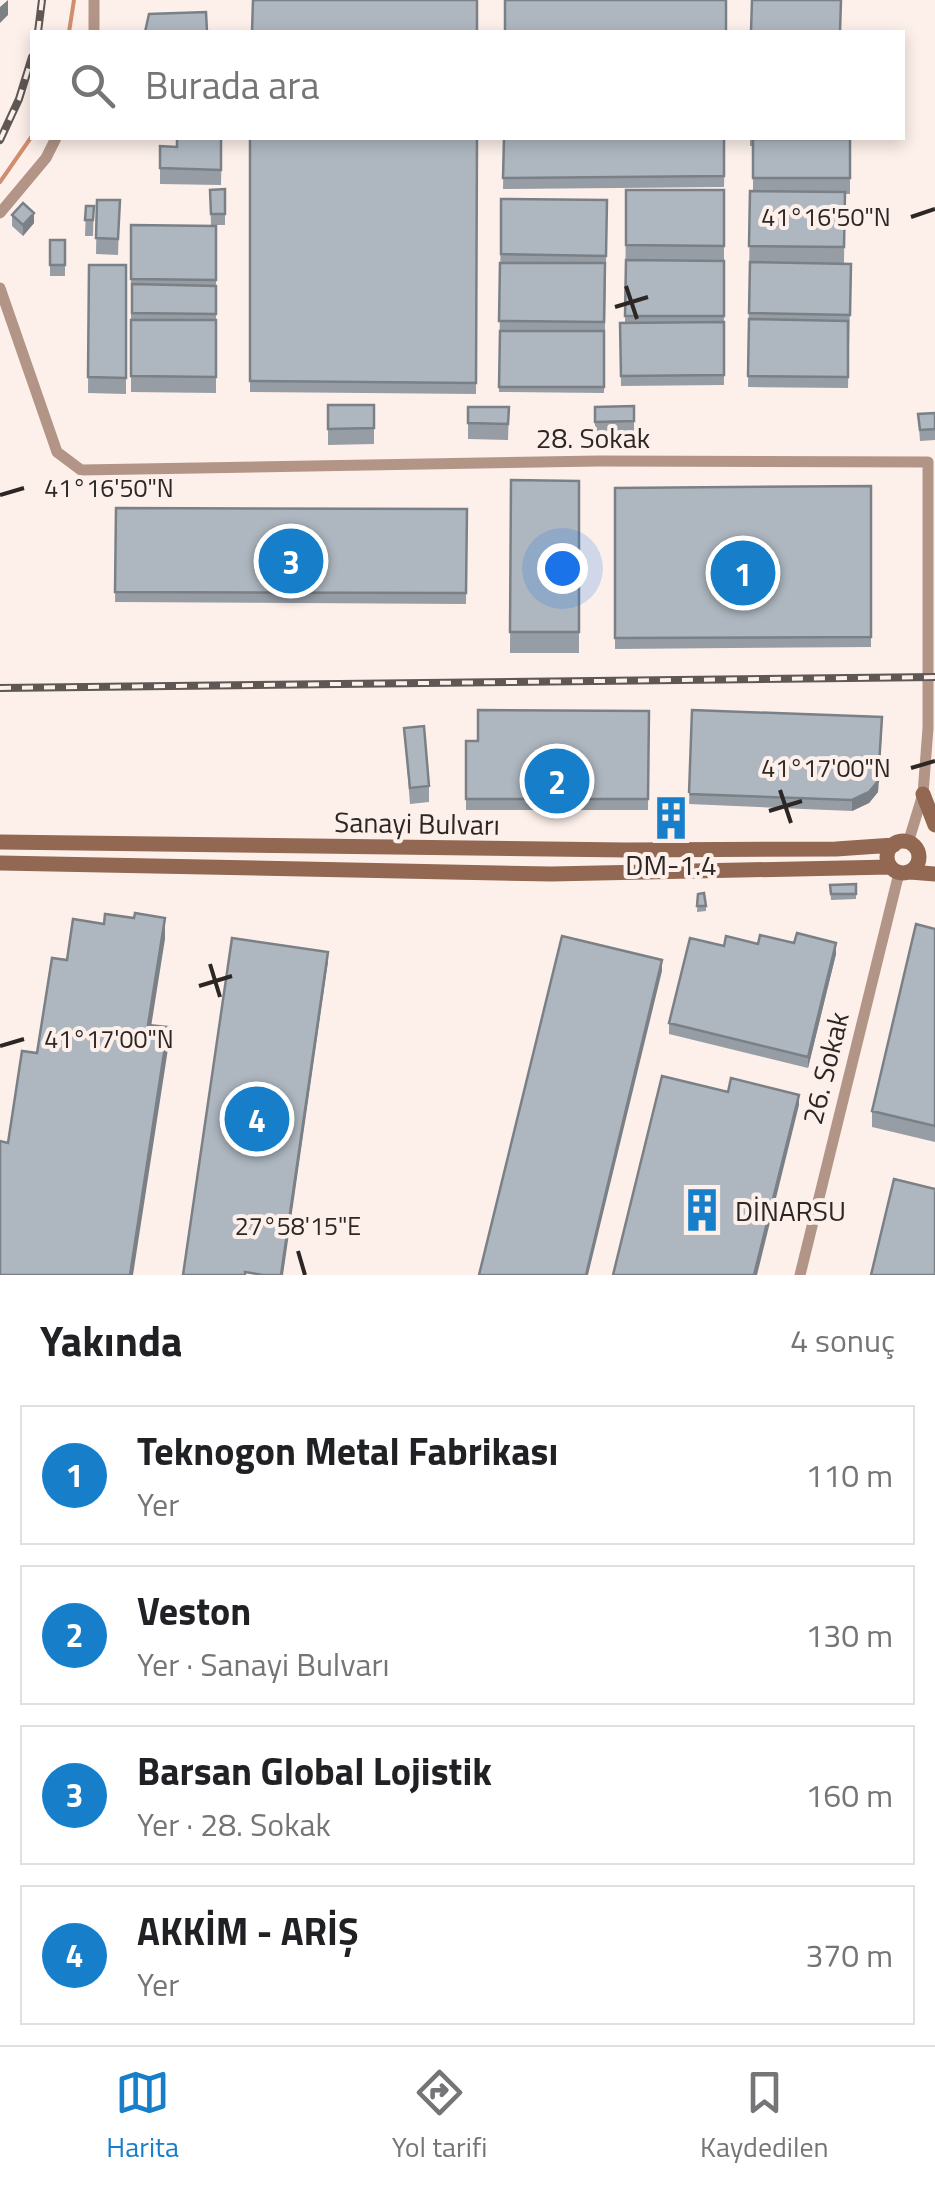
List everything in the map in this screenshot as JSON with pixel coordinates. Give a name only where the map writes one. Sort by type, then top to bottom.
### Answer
[{"type":"main road","points":[[924,794],[935,824]]},
{"type":"main road","name":"Sanayi Bulvarı","points":[[0,842],[590,850],[906,845],[935,848]]},
{"type":"main road","points":[[906,845],[918,864],[900,870],[888,852],[906,845]]},
{"type":"main road","name":"Sanayi Bulvarı","points":[[0,863],[551,874],[900,870],[935,874]]},
{"type":"street","points":[[94,0],[94,30]]},
{"type":"street","points":[[0,213],[46,158],[55,140]]},
{"type":"street","name":"28. Sokak","points":[[0,288],[56,452],[81,470],[931,460],[924,794],[906,845]]},
{"type":"street","name":"26. Sokak","points":[[800,1275],[900,870]]},
{"type":"building","points":[[253,0],[477,0],[477,30],[252,30]]},
{"type":"building","points":[[505,0],[726,0],[726,30],[505,30]]},
{"type":"building","points":[[752,0],[841,0],[840,30],[751,30]]},
{"type":"building","points":[[206,12],[207,30],[145,30],[149,14]]},
{"type":"building","points":[[177,140],[221,140],[221,170],[160,168],[160,146],[177,147]]},
{"type":"building","points":[[250,140],[477,140],[476,383],[250,381]]},
{"type":"building","points":[[504,140],[724,140],[724,176],[503,178]]},
{"type":"building","points":[[753,140],[850,140],[850,178],[753,178]]},
{"type":"building","points":[[225,189],[225,214],[211,214],[210,190]]},
{"type":"building","points":[[626,190],[724,190],[724,246],[626,245]]},
{"type":"building","points":[[750,191],[845,192],[844,247],[749,246]]},
{"type":"building","points":[[501,199],[607,200],[606,256],[501,254]]},
{"type":"building","points":[[97,200],[120,200],[118,239],[96,238]]},
{"type":"building","points":[[23,203],[34,213],[23,225],[12,215]]},
{"type":"building","points":[[86,206],[94,206],[93,220],[85,220]]},
{"type":"building","points":[[131,225],[216,226],[216,280],[131,279]]},
{"type":"building","points":[[50,240],[65,240],[65,265],[50,265]]},
{"type":"building","points":[[626,260],[724,261],[724,316],[625,316]]},
{"type":"building","points":[[750,262],[851,264],[850,315],[749,313]]},
{"type":"building","points":[[500,263],[605,263],[604,322],[499,321]]},
{"type":"building","points":[[89,265],[126,265],[126,378],[88,377]]},
{"type":"building","points":[[132,284],[216,286],[216,314],[132,313]]},
{"type":"building","points":[[749,319],[848,321],[848,377],[748,376]]},
{"type":"building","points":[[131,320],[216,320],[216,377],[131,376]]},
{"type":"building","points":[[724,322],[724,375],[621,376],[620,323]]},
{"type":"building","points":[[500,331],[604,331],[604,387],[499,387]]},
{"type":"building","points":[[328,405],[374,405],[374,428],[328,429]]},
{"type":"building","points":[[634,406],[634,421],[595,422],[595,407]]},
{"type":"building","points":[[468,407],[509,407],[508,424],[468,423]]},
{"type":"building","points":[[935,413],[935,429],[920,430],[918,414]]},
{"type":"building","points":[[511,480],[579,481],[579,632],[510,632]]},
{"type":"building","points":[[871,486],[871,637],[615,638],[615,488]]},
{"type":"building","points":[[116,508],[467,509],[466,593],[115,592]]},
{"type":"building","points":[[478,710],[649,711],[648,799],[466,799],[466,741],[478,741]]},
{"type":"building","points":[[692,710],[882,717],[878,781],[869,792],[852,800],[689,794]]},
{"type":"building","points":[[424,726],[429,786],[410,788],[404,728]]},
{"type":"building","points":[[664,796],[678,796],[678,819],[664,819]]},
{"type":"building","points":[[856,884],[856,894],[831,894],[830,885]]},
{"type":"building","points":[[704,893],[706,906],[697,906],[698,894]]},
{"type":"building","points":[[135,913],[165,918],[148,1025],[168,1027],[130,1275],[0,1275],[0,1141],[8,1143],[22,1051],[37,1053],[52,958],[67,960],[73,919],[104,924],[105,914],[134,918]]},
{"type":"building","points":[[916,924],[935,929],[935,1126],[872,1111]]},
{"type":"building","points":[[797,933],[836,943],[808,1057],[669,1023],[690,938],[724,946],[726,936],[758,944],[760,935],[794,943]]},
{"type":"building","points":[[562,936],[662,960],[586,1275],[479,1275]]},
{"type":"building","points":[[232,938],[328,952],[281,1275],[183,1275]]},
{"type":"building","name":"DİNARSU","points":[[662,1076],[728,1092],[731,1078],[799,1095],[754,1275],[613,1275]]},
{"type":"building","points":[[894,1179],[935,1189],[935,1275],[871,1275]]},
{"type":"waterway","points":[[69,30],[74,0]]},
{"type":"waterway","points":[[0,182],[30,139]]},
{"type":"railway","points":[[38,30],[42,0]]},
{"type":"railway","points":[[0,140],[30,63]]},
{"type":"railway","points":[[0,688],[935,677]]},
{"type":"place","name":"Barsan Global Lojistik","points":[[291,561]]},
{"type":"place","name":"Teknogon Metal Fabrikası","points":[[743,573]]},
{"type":"place","name":"Veston","points":[[557,781]]},
{"type":"place","name":"DM-1.4","points":[[671,818]]},
{"type":"place","name":"AKKİM - ARİŞ","points":[[257,1119]]},
{"type":"place","name":"DİNARSU","points":[[702,1210]]}]
